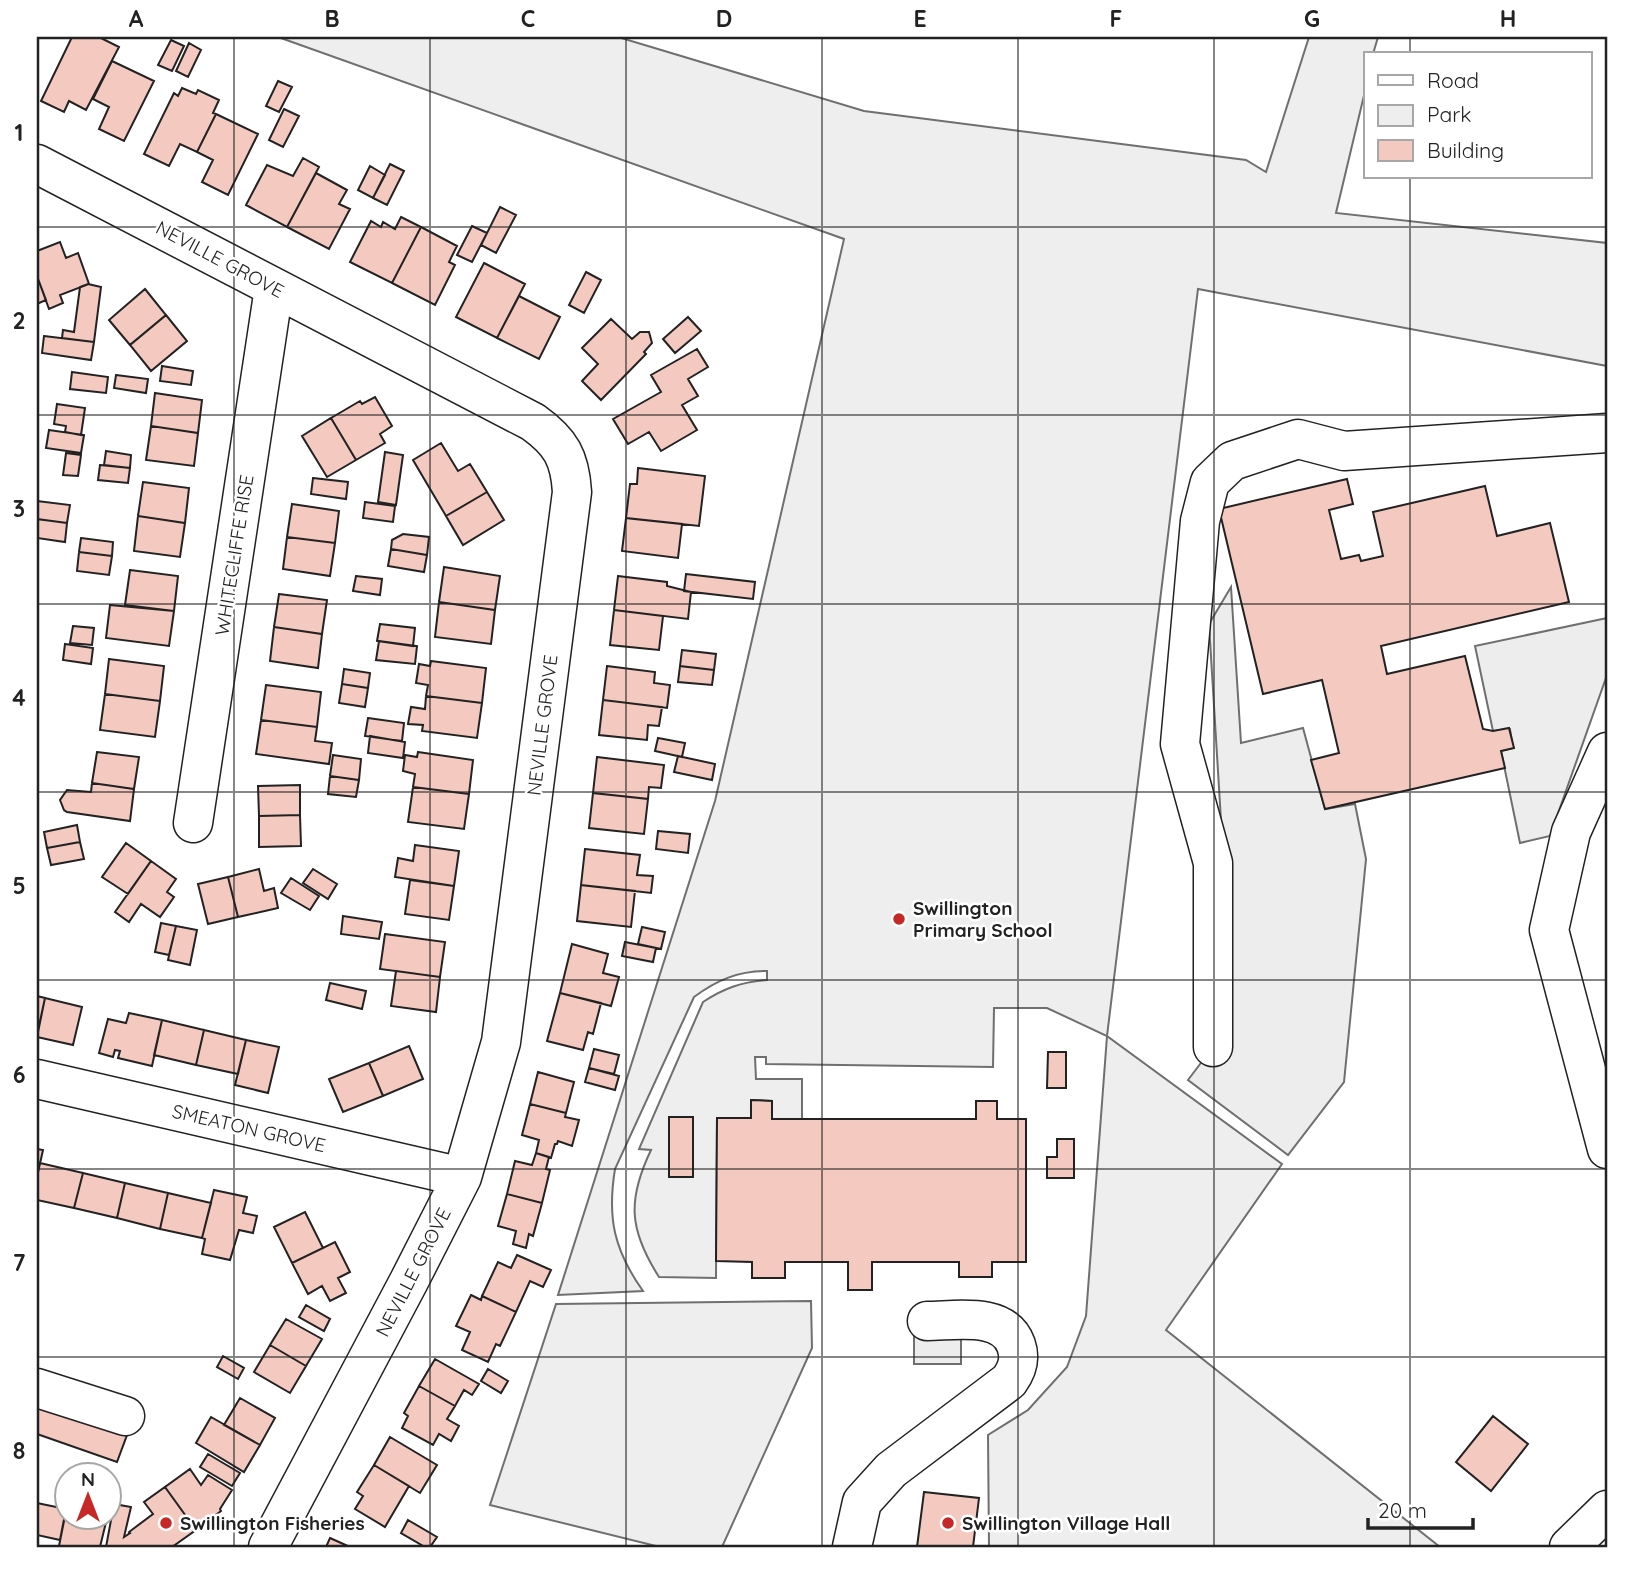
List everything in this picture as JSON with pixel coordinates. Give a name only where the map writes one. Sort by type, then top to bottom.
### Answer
[{"type":"street","name":"NEVILLE GROVE","points":[[37,164],[533,422],[550,435],[563,451],[570,471],[572,492],[501,1042],[462,1177],[410,1281],[268,1547]]},
{"type":"street","name":"WHITECLIFFE RISE","points":[[193,823],[274,288]]},
{"type":"street","points":[[1213,1047],[1213,863],[1180,744],[1200,521],[1210,482],[1232,461],[1298,439],[1344,451],[1607,433]]},
{"type":"street","points":[[1607,752],[1571,832],[1549,930],[1607,1149]]},
{"type":"street","name":"SMEATON GROVE","points":[[37,1079],[462,1177]]},
{"type":"street","points":[[852,1547],[862,1503],[891,1470],[1009,1381],[1016,1372],[1018,1350],[1014,1340],[999,1325],[988,1321],[927,1321]]},
{"type":"street","points":[[37,1388],[125,1416]]},
{"type":"street","points":[[1569,1547],[1607,1510]]},
{"type":"green space","name":"Swillington Primary School","points":[[278,37],[618,37],[864,111],[1246,160],[1266,172],[1309,37],[1378,37],[1374,52],[1364,52],[1364,95],[1336,213],[1607,243],[1607,366],[1198,289],[1107,1036],[1047,1008],[994,1008],[993,1067],[766,1064],[766,1057],[755,1057],[756,1079],[802,1079],[802,1119],[772,1119],[772,1101],[751,1100],[751,1118],[717,1118],[716,1278],[659,1277],[637,1229],[635,1200],[643,1168],[651,1150],[639,1149],[703,1002],[734,986],[767,980],[767,971],[737,975],[720,981],[694,997],[615,1169],[612,1203],[615,1233],[625,1262],[643,1291],[558,1295],[715,801],[844,239]],"holes":[[[669,1117],[693,1117],[693,1177],[669,1177]]]},
{"type":"green space","points":[[1107,1036],[1282,1164],[1166,1330],[1440,1547],[989,1547],[988,1435],[1028,1410],[1067,1367],[1086,1316]]},
{"type":"green space","points":[[811,1301],[812,1348],[722,1547],[660,1547],[490,1505],[556,1304]]},
{"type":"shaded area","points":[[1231,587],[1241,743],[1303,728],[1325,809],[1355,804],[1366,859],[1344,1082],[1288,1155],[1188,1080],[1213,1047],[1225,886],[1209,624]]},
{"type":"shaded area","points":[[1607,618],[1607,675],[1550,836],[1520,843],[1501,751],[1513,748],[1510,729],[1493,731],[1475,646]]},
{"type":"shaded area","points":[[914,1331],[961,1331],[961,1364],[914,1364]]},
{"type":"building","points":[[72,37],[99,37],[119,47],[86,110],[69,101],[64,112],[41,101]]},
{"type":"building","points":[[171,40],[184,46],[172,71],[158,65]]},
{"type":"building","points":[[189,43],[201,50],[188,77],[176,71]]},
{"type":"building","points":[[112,61],[154,81],[124,141],[99,129],[109,107],[93,99]]},
{"type":"building","points":[[278,81],[292,87],[279,112],[266,106]]},
{"type":"building","points":[[182,88],[196,94],[198,90],[219,100],[213,113],[216,114],[197,152],[180,144],[169,166],[144,154],[174,93],[178,96]]},
{"type":"building","points":[[284,109],[299,116],[283,147],[269,140]]},
{"type":"building","points":[[216,114],[258,134],[228,195],[202,182],[213,160],[197,152]]},
{"type":"building","points":[[303,158],[319,167],[287,227],[246,205],[267,165],[293,176]]},
{"type":"building","points":[[390,164],[404,171],[387,205],[373,198]]},
{"type":"building","points":[[370,166],[385,175],[373,198],[358,190]]},
{"type":"building","points":[[316,173],[347,190],[339,204],[350,209],[329,249],[287,227]]},
{"type":"building","points":[[500,207],[516,215],[496,253],[481,245]]},
{"type":"building","points":[[401,217],[421,227],[392,283],[350,262],[371,221],[381,227],[383,222],[395,229]]},
{"type":"building","points":[[472,226],[487,233],[472,262],[457,255]]},
{"type":"building","points":[[421,227],[457,246],[449,262],[455,265],[435,305],[392,283]]},
{"type":"building","points":[[60,242],[66,258],[78,253],[89,284],[60,295],[63,303],[49,309],[37,276],[37,251]]},
{"type":"building","points":[[484,263],[525,284],[497,338],[456,317]]},
{"type":"building","points":[[586,272],[601,280],[584,313],[569,305]]},
{"type":"building","points":[[37,276],[46,300],[37,304]]},
{"type":"building","points":[[88,284],[101,287],[94,342],[62,338],[63,330],[74,332],[80,287]]},
{"type":"building","points":[[145,289],[166,315],[130,345],[109,320]]},
{"type":"building","points":[[519,296],[560,317],[539,359],[497,338]]},
{"type":"building","points":[[166,315],[187,341],[151,371],[130,345]]},
{"type":"building","points":[[688,317],[701,331],[675,353],[663,339]]},
{"type":"building","points":[[611,319],[632,339],[640,332],[649,332],[652,343],[644,352],[646,354],[601,400],[582,381],[598,364],[582,348]]},
{"type":"building","points":[[44,336],[94,342],[91,360],[42,353]]},
{"type":"building","points":[[697,349],[708,367],[688,379],[698,396],[682,405],[697,430],[661,451],[649,432],[628,444],[613,419],[661,392],[651,375]]},
{"type":"building","points":[[162,366],[193,371],[191,385],[160,381]]},
{"type":"building","points":[[72,372],[108,377],[106,393],[70,389]]},
{"type":"building","points":[[116,375],[148,379],[146,393],[114,388]]},
{"type":"building","points":[[155,393],[202,400],[198,433],[151,426]]},
{"type":"building","points":[[375,397],[392,426],[380,434],[385,443],[356,460],[331,418],[360,401],[362,404]]},
{"type":"building","points":[[57,404],[85,408],[81,435],[65,432],[66,426],[54,424]]},
{"type":"building","points":[[331,418],[356,460],[327,477],[302,436]]},
{"type":"building","points":[[151,426],[198,433],[194,466],[146,460]]},
{"type":"building","points":[[49,430],[84,435],[81,453],[46,448]]},
{"type":"building","points":[[441,443],[458,471],[470,464],[487,492],[446,516],[413,460]]},
{"type":"building","points":[[106,451],[131,455],[130,468],[104,465]]},
{"type":"building","points":[[385,452],[403,455],[396,505],[378,502]]},
{"type":"building","points":[[66,453],[81,455],[78,476],[63,475]]},
{"type":"building","points":[[100,465],[130,468],[128,483],[98,480]]},
{"type":"building","points":[[638,468],[705,476],[699,526],[626,518],[630,484],[637,484]]},
{"type":"building","points":[[313,478],[348,482],[346,499],[311,494]]},
{"type":"building","points":[[1347,479],[1353,504],[1329,510],[1341,559],[1359,555],[1361,561],[1383,556],[1373,512],[1485,486],[1497,536],[1550,523],[1569,602],[1381,646],[1387,674],[1465,656],[1483,729],[1493,731],[1509,728],[1514,748],[1501,751],[1505,768],[1325,809],[1311,760],[1339,753],[1322,680],[1263,694],[1219,509]]},
{"type":"building","points":[[143,482],[189,488],[185,523],[138,516]]},
{"type":"building","points":[[487,492],[504,520],[463,545],[446,516]]},
{"type":"building","points":[[37,501],[70,505],[67,523],[37,519]]},
{"type":"building","points":[[365,502],[395,506],[393,522],[363,518]]},
{"type":"building","points":[[292,504],[339,511],[335,543],[287,537]]},
{"type":"building","points":[[138,516],[185,523],[180,557],[134,551]]},
{"type":"building","points":[[626,518],[682,524],[678,558],[622,551]]},
{"type":"building","points":[[37,519],[67,523],[65,542],[37,538]]},
{"type":"building","points":[[403,534],[429,537],[427,555],[391,549],[392,540]]},
{"type":"building","points":[[287,537],[335,543],[330,576],[283,569]]},
{"type":"building","points":[[81,538],[113,542],[112,556],[79,552]]},
{"type":"building","points":[[391,549],[427,555],[424,572],[388,566]]},
{"type":"building","points":[[79,552],[112,556],[109,575],[77,571]]},
{"type":"building","points":[[444,567],[500,576],[495,610],[439,602]]},
{"type":"building","points":[[130,570],[178,576],[174,611],[125,605]]},
{"type":"building","points":[[686,574],[755,582],[753,599],[684,591]]},
{"type":"building","points":[[356,576],[382,579],[380,595],[353,591]]},
{"type":"building","points":[[618,576],[667,582],[667,586],[691,592],[688,619],[614,610]]},
{"type":"building","points":[[279,594],[327,600],[322,634],[274,627]]},
{"type":"building","points":[[439,602],[495,610],[491,644],[435,637]]},
{"type":"building","points":[[110,605],[174,611],[169,646],[106,638]]},
{"type":"building","points":[[614,610],[663,616],[659,650],[610,645]]},
{"type":"building","points":[[380,624],[415,628],[413,646],[377,641]]},
{"type":"building","points":[[73,626],[94,628],[92,645],[70,643]]},
{"type":"building","points":[[274,627],[322,634],[318,668],[270,661]]},
{"type":"building","points":[[379,641],[417,646],[415,664],[376,660]]},
{"type":"building","points":[[65,644],[93,648],[91,664],[63,660]]},
{"type":"building","points":[[682,650],[716,654],[714,670],[680,666]]},
{"type":"building","points":[[109,659],[164,666],[160,701],[105,694]]},
{"type":"building","points":[[431,661],[486,668],[482,703],[426,696],[428,685],[416,683],[419,664],[430,666]]},
{"type":"building","points":[[607,666],[655,672],[654,683],[670,685],[667,708],[603,700]]},
{"type":"building","points":[[680,666],[714,670],[712,685],[678,682]]},
{"type":"building","points":[[344,669],[370,673],[368,688],[342,684]]},
{"type":"building","points":[[342,684],[368,688],[365,707],[339,703]]},
{"type":"building","points":[[266,685],[321,692],[317,727],[261,720]]},
{"type":"building","points":[[105,694],[160,701],[155,737],[100,730]]},
{"type":"building","points":[[426,696],[482,703],[477,738],[422,731],[423,725],[408,724],[411,707],[425,709]]},
{"type":"building","points":[[603,700],[662,707],[659,726],[648,725],[647,740],[599,735]]},
{"type":"building","points":[[368,718],[404,723],[402,741],[365,736]]},
{"type":"building","points":[[261,720],[317,727],[315,741],[332,743],[329,764],[256,754]]},
{"type":"building","points":[[370,736],[405,742],[403,758],[368,753]]},
{"type":"building","points":[[658,738],[685,743],[682,757],[655,751]]},
{"type":"building","points":[[97,752],[139,757],[134,789],[92,783]]},
{"type":"building","points":[[418,752],[473,760],[469,794],[413,787],[415,774],[403,771],[405,755],[417,757]]},
{"type":"building","points":[[333,755],[361,759],[359,780],[330,776]]},
{"type":"building","points":[[678,756],[715,764],[712,780],[674,772]]},
{"type":"building","points":[[597,757],[664,765],[661,788],[649,787],[648,799],[593,793]]},
{"type":"building","points":[[330,776],[359,780],[356,797],[328,794]]},
{"type":"building","points":[[92,783],[134,789],[130,821],[64,810],[60,800],[67,790],[91,792]]},
{"type":"building","points":[[300,785],[300,815],[259,816],[258,786]]},
{"type":"building","points":[[413,787],[469,794],[464,829],[408,822]]},
{"type":"building","points":[[593,793],[648,799],[644,834],[589,828]]},
{"type":"building","points":[[300,815],[301,846],[259,847],[259,816]]},
{"type":"building","points":[[77,825],[80,842],[47,848],[44,832]]},
{"type":"building","points":[[658,831],[690,834],[688,853],[656,849]]},
{"type":"building","points":[[80,842],[84,859],[51,865],[47,848]]},
{"type":"building","points":[[126,843],[151,861],[128,894],[102,877]]},
{"type":"building","points":[[415,845],[459,851],[454,886],[395,877],[398,858],[413,861]]},
{"type":"building","points":[[585,849],[640,855],[637,875],[653,876],[651,893],[581,885]]},
{"type":"building","points":[[151,861],[176,879],[167,892],[174,897],[160,917],[141,904],[129,922],[115,912]]},
{"type":"building","points":[[259,869],[264,891],[274,888],[278,908],[238,917],[228,877]]},
{"type":"building","points":[[313,869],[337,884],[328,899],[303,883]]},
{"type":"building","points":[[228,877],[238,917],[208,924],[198,884]]},
{"type":"building","points":[[291,878],[319,896],[310,910],[281,893]]},
{"type":"building","points":[[410,880],[454,886],[449,920],[405,914]]},
{"type":"building","points":[[581,885],[635,891],[631,927],[577,921]]},
{"type":"building","points":[[343,916],[382,922],[379,939],[341,934]]},
{"type":"building","points":[[161,923],[176,926],[169,955],[155,952]]},
{"type":"building","points":[[176,926],[197,930],[190,965],[168,960]]},
{"type":"building","points":[[642,927],[665,932],[661,949],[638,944]]},
{"type":"building","points":[[385,934],[445,942],[440,977],[380,969]]},
{"type":"building","points":[[625,942],[656,948],[653,962],[622,956]]},
{"type":"building","points":[[572,944],[608,954],[603,973],[619,977],[611,1006],[560,993]]},
{"type":"building","points":[[396,971],[440,977],[436,1012],[391,1006]]},
{"type":"building","points":[[330,983],[366,991],[362,1009],[326,1000]]},
{"type":"building","points":[[560,993],[601,1003],[593,1034],[588,1032],[583,1050],[547,1041]]},
{"type":"building","points":[[37,996],[45,998],[37,1035]]},
{"type":"building","points":[[45,998],[82,1007],[73,1045],[37,1037]]},
{"type":"building","points":[[129,1013],[162,1020],[152,1066],[118,1058],[120,1051],[115,1050],[113,1057],[99,1053],[108,1019],[126,1023]]},
{"type":"building","points":[[162,1020],[204,1030],[196,1065],[154,1055]]},
{"type":"building","points":[[204,1030],[246,1040],[238,1074],[196,1065]]},
{"type":"building","points":[[246,1040],[279,1047],[268,1093],[235,1085]]},
{"type":"building","points":[[409,1046],[423,1079],[383,1096],[369,1063]]},
{"type":"building","points":[[594,1049],[619,1055],[614,1074],[589,1068]]},
{"type":"building","points":[[1048,1052],[1066,1052],[1066,1088],[1047,1088]]},
{"type":"building","points":[[369,1063],[383,1096],[343,1112],[329,1079]]},
{"type":"building","points":[[589,1068],[619,1076],[615,1090],[585,1082]]},
{"type":"building","points":[[538,1072],[574,1082],[566,1113],[530,1104]]},
{"type":"building","points":[[751,1100],[772,1101],[772,1119],[976,1119],[976,1101],[997,1101],[997,1119],[1026,1119],[1026,1262],[992,1262],[992,1277],[959,1277],[959,1262],[872,1262],[872,1290],[848,1290],[848,1262],[785,1262],[785,1278],[752,1278],[752,1262],[716,1261],[717,1118],[751,1118]]},
{"type":"building","points":[[530,1104],[566,1113],[565,1117],[579,1120],[572,1146],[558,1141],[551,1158],[536,1153],[539,1140],[522,1135]]},
{"type":"building","points":[[669,1117],[693,1117],[693,1177],[669,1177]]},
{"type":"building","points":[[1057,1139],[1074,1139],[1074,1178],[1047,1178],[1047,1157],[1057,1157]]},
{"type":"building","points":[[37,1149],[43,1150],[37,1177]]},
{"type":"building","points":[[536,1153],[549,1157],[546,1169],[550,1170],[542,1203],[507,1194],[515,1161],[532,1165]]},
{"type":"building","points":[[40,1163],[83,1173],[74,1208],[37,1200]]},
{"type":"building","points":[[83,1173],[125,1183],[117,1218],[74,1208]]},
{"type":"building","points":[[125,1183],[168,1193],[160,1229],[117,1218]]},
{"type":"building","points":[[214,1190],[247,1197],[243,1213],[257,1216],[253,1233],[239,1230],[230,1260],[202,1254],[205,1239],[202,1238]]},
{"type":"building","points":[[168,1193],[211,1203],[202,1238],[160,1229]]},
{"type":"building","points":[[507,1194],[542,1203],[533,1236],[529,1234],[526,1248],[513,1244],[516,1231],[498,1226]]},
{"type":"building","points":[[305,1212],[323,1248],[292,1263],[274,1227]]},
{"type":"building","points":[[335,1242],[350,1272],[338,1278],[346,1293],[330,1301],[322,1286],[308,1294],[292,1263]]},
{"type":"building","points":[[517,1255],[551,1270],[543,1287],[530,1281],[516,1312],[482,1296],[498,1262],[511,1268]]},
{"type":"building","points":[[471,1295],[481,1300],[482,1296],[516,1312],[500,1346],[496,1344],[488,1362],[462,1350],[470,1332],[456,1326]]},
{"type":"building","points":[[306,1305],[330,1319],[324,1331],[299,1317]]},
{"type":"building","points":[[286,1319],[322,1339],[306,1366],[270,1345]]},
{"type":"building","points":[[270,1345],[306,1366],[290,1393],[254,1372]]},
{"type":"building","points":[[223,1356],[244,1368],[238,1379],[217,1367]]},
{"type":"building","points":[[435,1359],[479,1384],[472,1395],[464,1390],[455,1406],[419,1386]]},
{"type":"building","points":[[488,1369],[508,1381],[501,1393],[481,1381]]},
{"type":"building","points":[[419,1386],[455,1406],[447,1419],[459,1426],[451,1441],[439,1434],[433,1445],[402,1428],[408,1416],[404,1413]]},
{"type":"building","points":[[240,1398],[275,1418],[260,1445],[224,1425]]},
{"type":"building","points":[[37,1404],[127,1435],[117,1462],[37,1434]]},
{"type":"building","points":[[1493,1416],[1528,1444],[1491,1491],[1456,1462]]},
{"type":"building","points":[[211,1417],[260,1445],[244,1472],[196,1443]]},
{"type":"building","points":[[390,1437],[437,1465],[420,1493],[374,1465]]},
{"type":"building","points":[[208,1454],[240,1473],[232,1486],[200,1467]]},
{"type":"building","points":[[374,1465],[409,1486],[385,1527],[355,1509],[363,1496],[357,1492]]},
{"type":"building","points":[[190,1469],[201,1485],[208,1475],[232,1490],[221,1511],[196,1530],[165,1487]]},
{"type":"building","name":"Swillington Fisheries","points":[[165,1487],[196,1530],[172,1547],[106,1547],[109,1532],[122,1532],[122,1505],[131,1507],[124,1537],[153,1514],[144,1502]]},
{"type":"building","name":"Swillington Village Hall","points":[[924,1492],[979,1498],[973,1547],[917,1547]]},
{"type":"building","points":[[37,1503],[52,1506],[52,1532],[62,1532],[60,1540],[37,1535]]},
{"type":"building","points":[[408,1520],[437,1537],[430,1547],[425,1547],[401,1533]]},
{"type":"building","points":[[62,1532],[104,1532],[100,1547],[59,1546]]},
{"type":"building","points":[[330,1538],[350,1547],[326,1547]]},
{"type":"place","name":"Swillington Primary School","points":[[899,919]]},
{"type":"place","name":"Swillington Fisheries","points":[[166,1523]]},
{"type":"place","name":"Swillington Village Hall","points":[[948,1523]]}]
